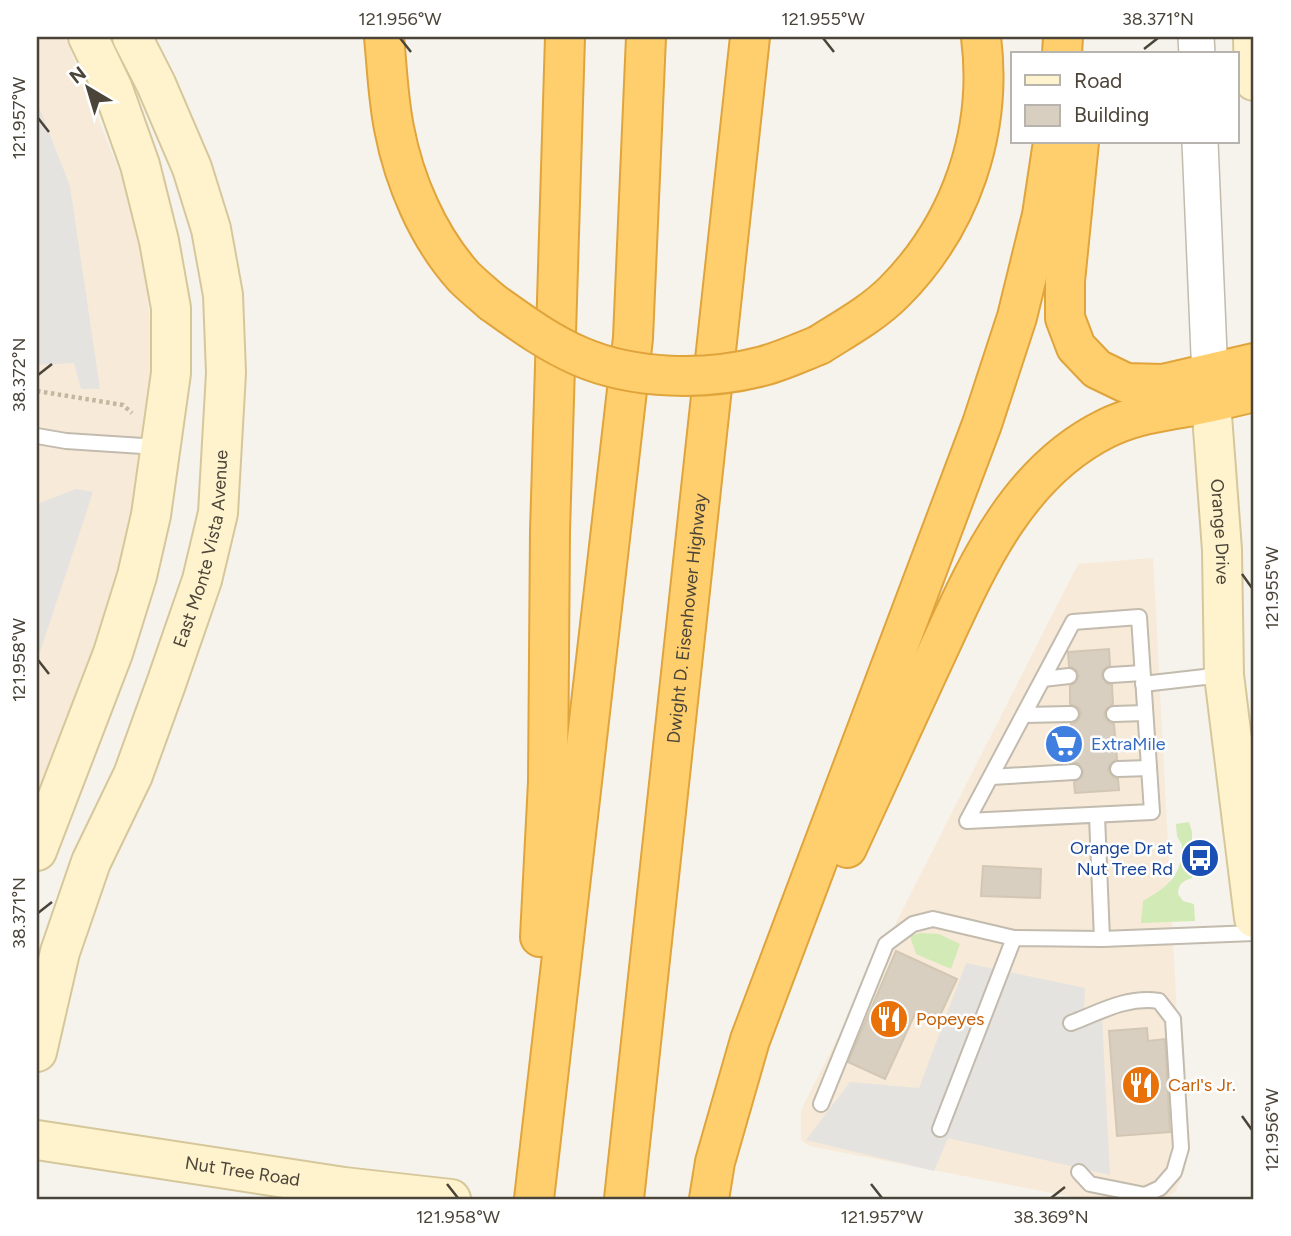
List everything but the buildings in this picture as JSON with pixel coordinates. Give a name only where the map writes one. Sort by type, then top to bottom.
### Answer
[{"type":"highway","points":[[384,37],[394,128],[407,176],[419,208],[437,240],[464,277],[492,302],[532,331],[581,357],[620,369],[671,376],[715,376],[765,365],[819,345],[859,320],[893,293],[923,257],[950,218],[971,165],[982,118],[985,69],[981,37]]},
{"type":"highway","points":[[528,1199],[548,782],[550,531],[565,37]]},
{"type":"highway","points":[[534,1199],[633,338],[646,37]]},
{"type":"highway","name":"Dwight D. Eisenhower Highway","points":[[624,1199],[750,37]]},
{"type":"highway","points":[[709,1199],[715,1162],[750,1040],[986,412],[1017,317],[1042,215],[1053,144]]},
{"type":"highway","points":[[1079,144],[1065,281],[1065,318],[1076,347],[1097,369],[1126,383],[1254,392]]},
{"type":"highway","points":[[750,1040],[774,1004],[966,592],[995,535],[1022,498],[1044,474],[1104,429],[1210,387],[1254,363]]},
{"type":"main road","points":[[37,851],[113,653],[137,576],[151,515],[171,373],[171,307],[159,241],[139,165],[113,89],[88,37]]},
{"type":"main road","name":"East Monte Vista Avenue","points":[[37,1052],[60,951],[91,862],[132,775],[166,684],[202,580],[218,513],[226,373],[223,295],[211,229],[192,167],[156,83],[132,37]]},
{"type":"main road","points":[[1253,37],[1254,81]]},
{"type":"main road","name":"Orange Drive","points":[[1210,387],[1222,550],[1224,675],[1254,918]]},
{"type":"main road","name":"Nut Tree Road","points":[[37,1140],[344,1187],[451,1199]]},
{"type":"street","name":"Orange Drive","points":[[1200,144],[1210,387]]},
{"type":"lane","points":[[37,436],[66,441],[159,447]]},
{"type":"lane","points":[[1139,617],[1152,813],[967,821],[1043,679],[1073,622],[1139,617]]},
{"type":"lane","points":[[1111,675],[1143,678],[1224,675]]},
{"type":"lane","points":[[1043,679],[1069,676]]},
{"type":"lane","points":[[1114,714],[1145,713]]},
{"type":"lane","points":[[1024,715],[1071,714]]},
{"type":"lane","points":[[1118,769],[1149,768]]},
{"type":"lane","points":[[991,777],[1074,772]]},
{"type":"lane","points":[[1097,816],[1102,939]]},
{"type":"lane","points":[[821,1104],[886,944],[914,924],[933,919],[1014,938],[1102,939],[1254,933]]},
{"type":"lane","points":[[940,1129],[1014,938]]},
{"type":"lane","points":[[1071,1023],[1142,998],[1159,1001],[1173,1019],[1181,1149],[1174,1172],[1160,1188],[1145,1195],[1090,1184],[1079,1172]]},
{"type":"path","points":[[37,391],[123,405],[132,414]]},
{"type":"shaded area","points":[[37,37],[65,37],[139,220],[155,369],[128,589],[37,793]]},
{"type":"shaded area","points":[[37,102],[70,186],[100,389],[81,389],[74,363],[39,365],[37,383]]},
{"type":"shaded area","points":[[76,489],[93,492],[37,661],[37,504]]},
{"type":"shaded area","points":[[1153,558],[1185,1170],[1175,1192],[1165,1199],[1083,1199],[809,1146],[801,1140],[801,1110],[1078,564]]},
{"type":"shaded area","points":[[966,963],[1085,988],[1083,1026],[1102,1017],[1110,1175],[948,1138],[934,1171],[806,1140],[850,1082],[919,1088]]},
{"type":"green space","points":[[1189,822],[1192,832],[1192,878],[1182,883],[1178,894],[1183,901],[1194,904],[1195,921],[1141,923],[1143,901],[1167,885],[1180,865],[1182,845],[1177,836],[1176,824]]},
{"type":"green space","points":[[920,933],[939,934],[960,944],[951,969],[916,954],[910,936]]},
{"type":"place","name":"ExtraMile","points":[[1064,744]]},
{"type":"place","name":"Orange Dr at Nut Tree Rd","points":[[1200,858]]},
{"type":"place","name":"Popeyes","points":[[889,1019]]},
{"type":"place","name":"Carl's Jr.","points":[[1141,1085]]}]
